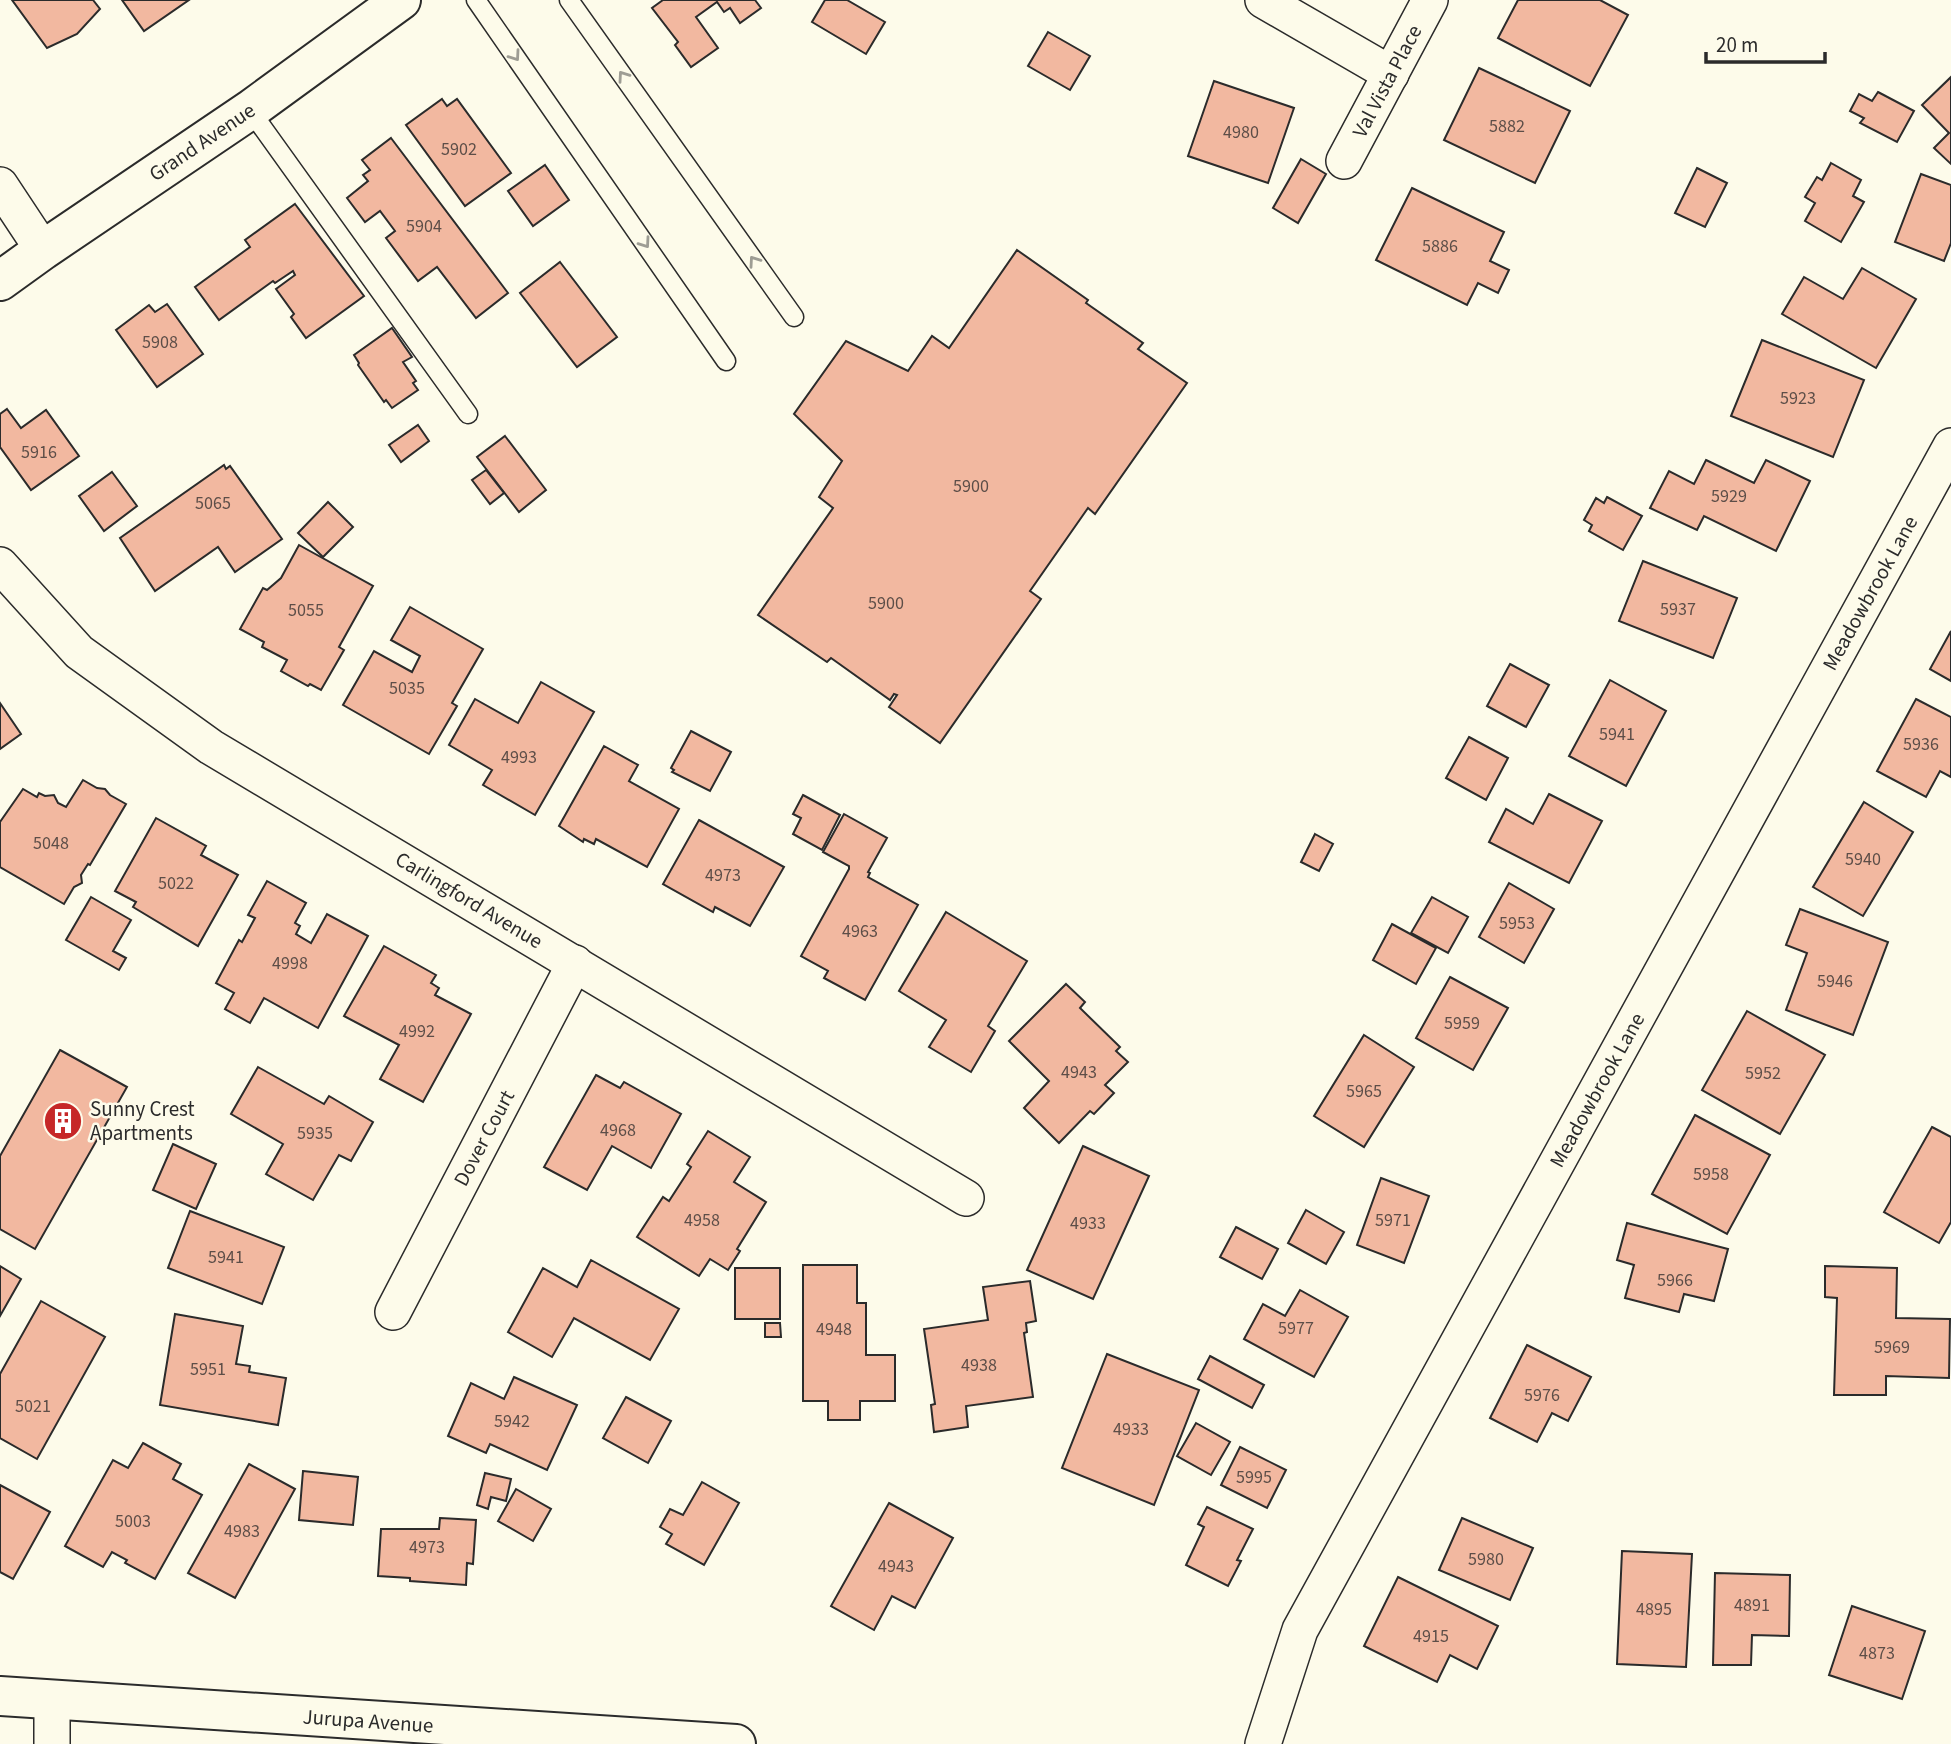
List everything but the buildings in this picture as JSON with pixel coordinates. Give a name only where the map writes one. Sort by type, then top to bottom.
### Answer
[{"type":"main road","name":"Grand Avenue","points":[[0,281],[250,110],[401,0]]},
{"type":"main road","name":"Jurupa Avenue","points":[[0,1696],[450,1735],[736,1744]]},
{"type":"street","points":[[1263,0],[1391,74]]},
{"type":"street","name":"Val Vista Place","points":[[1344,161],[1430,0]]},
{"type":"street","points":[[0,185],[43,250]]},
{"type":"street","name":"Meadowbrook Lane","points":[[1263,1744],[1300,1630],[1951,446]]},
{"type":"street","name":"Carlingford Avenue","points":[[0,565],[79,653],[211,747],[966,1198]]},
{"type":"street","name":"Dover Court","points":[[393,1312],[575,963]]},
{"type":"street","points":[[52,1699],[52,1744]]},
{"type":"lane","points":[[476,0],[726,361]]},
{"type":"lane","points":[[569,0],[794,317]]},
{"type":"lane","points":[[250,110],[468,414]]},
{"type":"place","name":"Sunny Crest Apartments","points":[[63,1121]]}]
